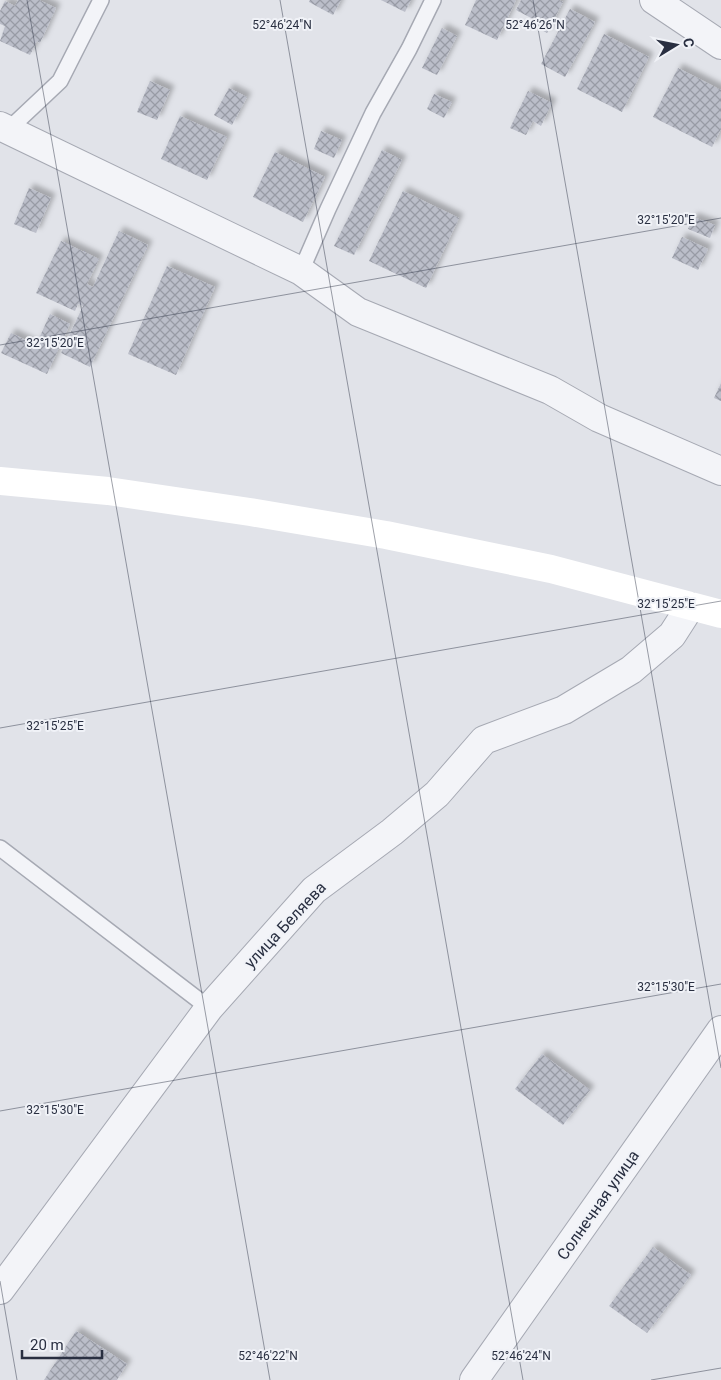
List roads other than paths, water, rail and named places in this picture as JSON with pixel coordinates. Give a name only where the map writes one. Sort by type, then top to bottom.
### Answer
[{"type":"main road","points":[[0,481],[108,491],[386,535],[551,569],[721,614]]},
{"type":"street","points":[[654,0],[721,45]]},
{"type":"street","points":[[4,128],[301,271],[358,312],[550,390],[599,418],[721,471]]},
{"type":"street","name":"улица Беляева","points":[[0,1290],[209,1008],[314,890],[392,832],[437,794],[484,740],[564,710],[631,670],[672,635],[690,607]]},
{"type":"street","name":"Солнечная улица","points":[[474,1380],[721,1030]]},
{"type":"lane","points":[[4,128],[60,81],[101,0]]},
{"type":"lane","points":[[301,271],[373,113],[409,49],[433,0]]},
{"type":"lane","points":[[0,848],[209,1008]]}]
